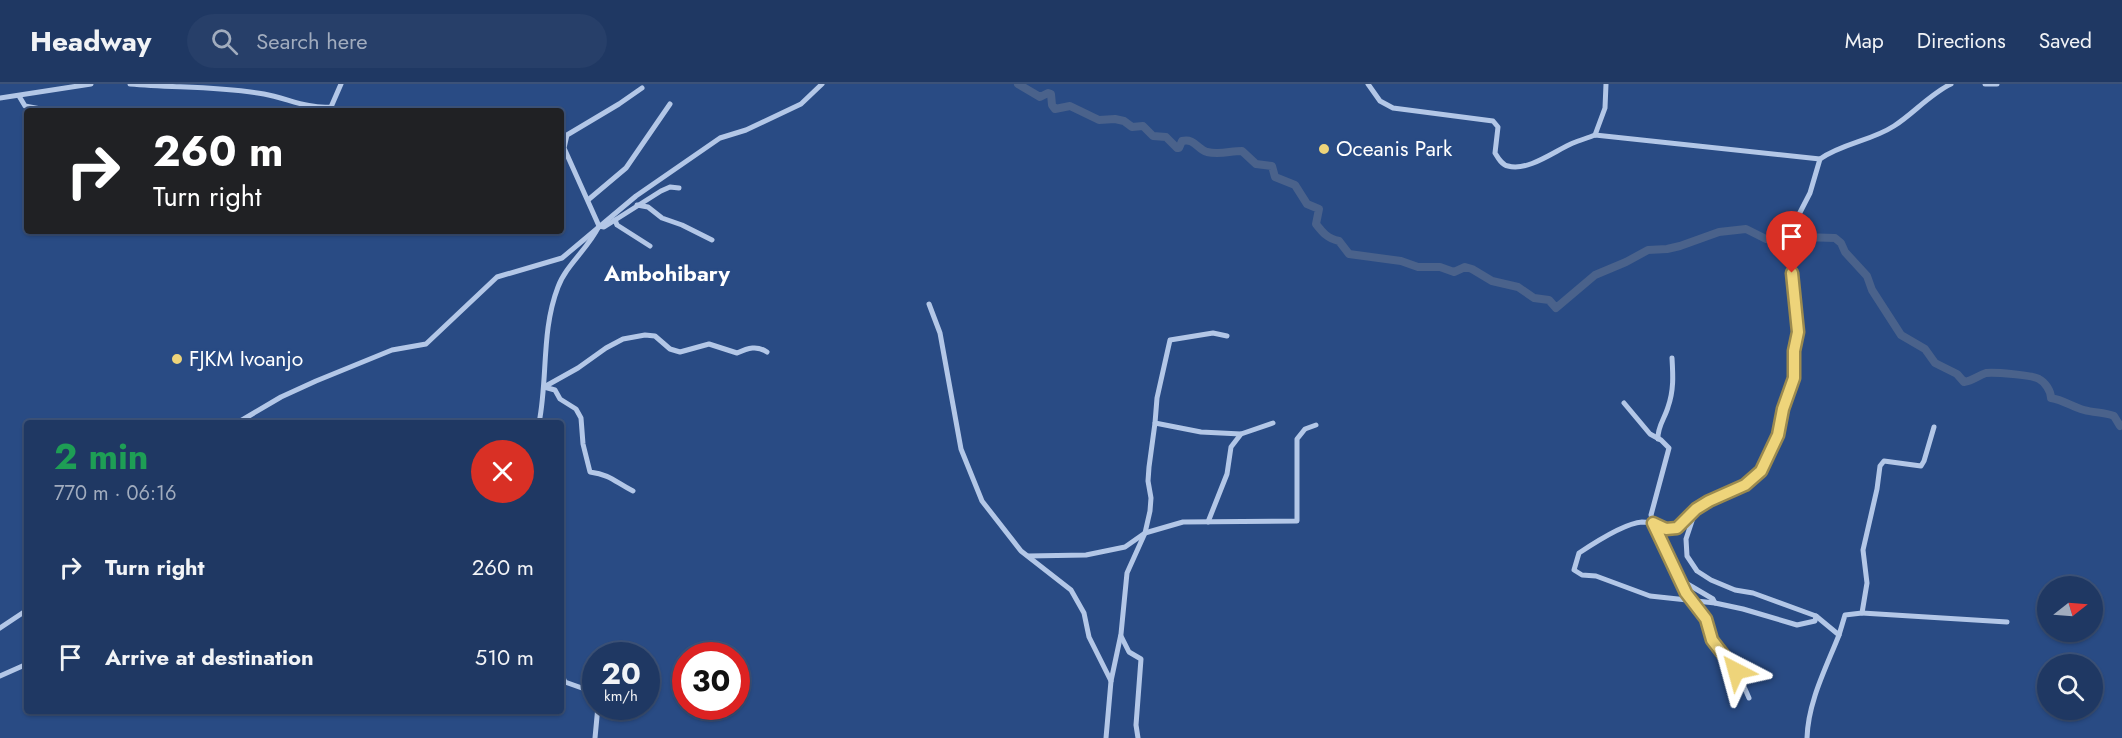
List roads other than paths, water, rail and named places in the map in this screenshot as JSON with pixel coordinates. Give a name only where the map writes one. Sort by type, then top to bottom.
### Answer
[{"type":"street","points":[[0,98],[91,84]]},
{"type":"street","points":[[130,84],[206,85],[265,94],[313,108]]},
{"type":"street","points":[[324,108],[331,107],[341,84]]},
{"type":"street","points":[[242,420],[281,397],[316,381],[392,350],[426,344],[497,277],[562,258],[636,196],[720,138],[746,130],[801,104],[822,84]]},
{"type":"street","points":[[1368,84],[1380,101],[1393,108],[1494,121],[1498,127],[1495,153],[1501,162],[1508,166],[1525,166],[1551,156],[1572,143],[1595,135],[1820,159],[1847,144],[1894,126],[1951,84]]},
{"type":"street","points":[[1595,135],[1605,108],[1606,84]]},
{"type":"street","points":[[1985,84],[1997,84]]},
{"type":"street","points":[[539,420],[550,313],[559,284],[592,241],[599,226],[564,148],[567,135],[642,88]]},
{"type":"street","points":[[19,96],[25,106],[35,108]]},
{"type":"street","points":[[588,200],[626,168],[670,104]]},
{"type":"street","points":[[1816,616],[1815,621],[1797,625],[1715,603],[1650,596],[1596,576],[1582,575],[1574,570],[1579,553],[1609,534],[1641,522],[1653,523],[1666,529],[1677,528],[1696,509],[1745,485],[1761,471],[1778,435],[1783,409],[1794,378],[1794,351],[1798,332],[1792,273],[1793,226],[1810,193],[1820,159]]},
{"type":"street","points":[[599,226],[604,227],[661,191],[670,187],[679,188]]},
{"type":"street","points":[[637,206],[648,207],[662,218],[712,240]]},
{"type":"street","points":[[615,220],[617,225],[650,246]]},
{"type":"street","points":[[929,304],[940,333],[961,449],[982,501],[1021,551],[1071,590],[1084,613],[1089,637],[1111,681]]},
{"type":"street","points":[[1106,738],[1111,681],[1121,634],[1127,573],[1145,533],[1151,498],[1148,481],[1157,398],[1170,340],[1213,333],[1227,336]]},
{"type":"street","points":[[544,387],[623,339],[645,335],[655,336],[670,349],[680,352],[710,344],[738,353],[749,348],[762,348],[768,352]]},
{"type":"street","points":[[1658,439],[1658,431],[1668,409],[1673,389],[1672,358]]},
{"type":"street","points":[[544,387],[555,390],[560,399],[576,410],[581,418],[583,444],[590,472],[615,479],[633,491]]},
{"type":"street","points":[[1624,403],[1650,434],[1669,448],[1651,514],[1653,523],[1678,579],[1706,619],[1712,640],[1738,674],[1749,698]]},
{"type":"street","points":[[1155,423],[1201,432],[1240,434],[1274,423]]},
{"type":"street","points":[[1028,556],[1086,555],[1125,546],[1145,533],[1184,522],[1297,521],[1298,440],[1305,429],[1316,425]]},
{"type":"street","points":[[1862,613],[1868,584],[1863,550],[1880,466],[1884,461],[1921,466],[1934,426]]},
{"type":"street","points":[[1208,522],[1227,474],[1232,447],[1240,434]]},
{"type":"street","points":[[1696,509],[1686,539],[1686,548],[1687,556],[1697,571],[1735,590],[1753,593],[1816,616],[1839,635]]},
{"type":"street","points":[[1678,579],[1713,599],[1715,603]]},
{"type":"street","points":[[0,628],[24,612]]},
{"type":"street","points":[[1807,738],[1807,722],[1812,705],[1845,615],[1862,613],[2007,622]]},
{"type":"street","points":[[1121,634],[1129,652],[1141,659],[1136,725],[1138,738]]},
{"type":"street","points":[[0,676],[24,665]]},
{"type":"street","points":[[564,680],[582,688]]},
{"type":"street","points":[[595,738],[597,720]]},
{"type":"waterway","points":[[1018,84],[1040,97],[1051,94],[1052,105],[1055,109],[1070,106],[1099,120],[1115,119],[1124,121],[1132,127],[1143,126],[1153,136],[1166,137],[1177,148],[1182,141],[1186,140],[1212,153],[1242,151],[1256,164],[1272,166],[1275,177],[1295,185],[1307,204],[1319,209],[1316,224],[1326,235],[1339,241],[1349,254],[1401,261],[1418,267],[1440,267],[1454,272],[1465,267],[1492,281],[1518,287],[1534,298],[1549,300],[1556,308],[1595,275],[1648,250],[1680,246],[1719,232],[1746,229],[1766,239],[1780,241],[1801,237],[1835,238],[1867,276],[1872,290],[1901,335],[1925,349],[1935,363],[1957,374],[1964,382],[1986,373],[2035,378],[2045,384],[2051,398],[2084,410],[2114,416],[2120,426],[2122,425]]},
{"type":"place","name":"Oceanis Park","points":[[1324,149]]},
{"type":"place","name":"FJKM Ivoanjo","points":[[177,359]]},
{"type":"district","name":"Ambohibary","points":[[667,273]]}]
